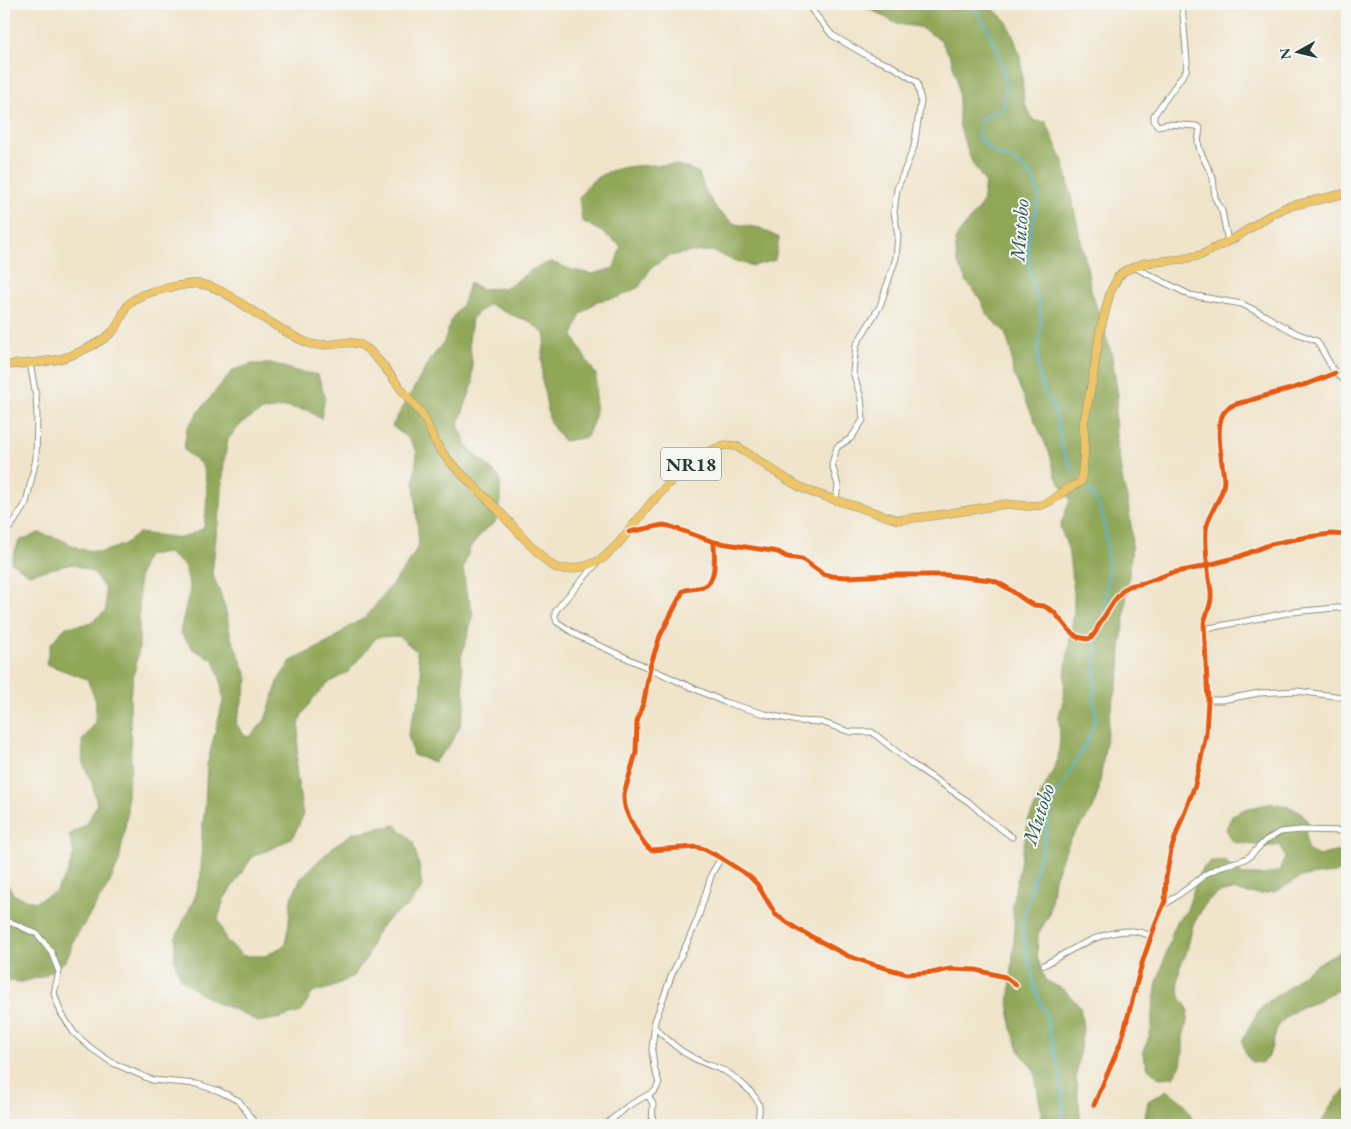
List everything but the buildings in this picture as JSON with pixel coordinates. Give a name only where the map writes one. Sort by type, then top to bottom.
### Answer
[{"type":"main road","name":"NR18","points":[[4,365],[60,359],[78,353],[109,335],[117,327],[128,306],[142,294],[192,284],[208,285],[264,319],[312,344],[347,342],[365,347],[423,415],[440,450],[449,461],[550,565],[559,569],[570,569],[586,566],[602,559],[629,532],[670,482],[708,452],[725,445],[736,446],[800,487],[892,519],[904,520],[1006,504],[1042,505],[1051,501],[1067,489],[1081,482],[1084,456],[1084,422],[1100,331],[1110,293],[1124,271],[1145,264],[1201,255],[1228,242],[1286,207],[1347,193]]},
{"type":"street","points":[[807,4],[832,35],[872,58],[892,66],[917,82],[921,101],[914,147],[897,189],[894,212],[898,236],[896,258],[880,306],[856,345],[853,372],[861,398],[863,420],[851,438],[837,447],[832,464],[838,486],[836,499]]},
{"type":"street","points":[[1182,4],[1187,62],[1186,71],[1154,115],[1154,121],[1158,126],[1168,124],[1200,128],[1198,142],[1200,151],[1213,178],[1215,198],[1222,211],[1228,242]]},
{"type":"street","points":[[1134,267],[1190,295],[1242,304],[1287,329],[1317,341],[1335,373],[1347,382]]},
{"type":"street","points":[[4,534],[26,503],[36,459],[36,396],[30,363]]},
{"type":"street","points":[[1094,1105],[1121,1042],[1152,936],[1164,905],[1171,850],[1195,785],[1206,734],[1208,700],[1204,629],[1205,617],[1211,598],[1207,565],[1206,530],[1224,481],[1220,418],[1229,407],[1335,373]]},
{"type":"street","points":[[629,532],[663,525],[670,526],[714,542],[778,552],[787,557],[802,559],[823,574],[832,576],[946,575],[991,580],[1009,589],[1026,601],[1034,605],[1044,606],[1054,612],[1077,637],[1087,639],[1095,633],[1107,611],[1124,589],[1129,586],[1144,583],[1171,573],[1238,557],[1271,544],[1307,537],[1347,534]]},
{"type":"street","points":[[714,542],[715,560],[711,579],[703,587],[688,588],[683,591],[660,636],[650,667],[638,722],[636,753],[624,794],[628,814],[644,843],[651,850],[696,847],[721,858],[749,876],[757,884],[776,915],[797,929],[848,956],[907,974],[950,969],[976,970],[1005,977],[1016,985]]},
{"type":"street","points":[[602,559],[555,612],[557,622],[583,638],[724,702],[797,721],[821,722],[850,732],[872,732],[912,764],[969,802],[1012,837]]},
{"type":"street","points":[[1204,629],[1292,612],[1347,607]]},
{"type":"street","points":[[1208,700],[1222,700],[1259,693],[1297,691],[1342,697]]},
{"type":"street","points":[[1164,905],[1206,874],[1250,856],[1265,841],[1280,832],[1301,830],[1347,831]]},
{"type":"street","points":[[605,1125],[628,1106],[655,1091],[659,1083],[654,1067],[652,1050],[655,1021],[665,991],[690,939],[712,873],[721,858]]},
{"type":"street","points":[[4,921],[38,934],[51,951],[59,972],[54,993],[61,1013],[74,1033],[92,1048],[111,1062],[152,1080],[197,1084],[239,1101],[256,1125]]},
{"type":"street","points":[[1044,965],[1097,938],[1133,931],[1152,936]]},
{"type":"street","points":[[654,1027],[689,1056],[735,1078],[754,1096],[760,1107],[757,1125]]},
{"type":"street","points":[[648,1095],[653,1104],[652,1125]]},
{"type":"green space","points":[[861,4],[988,4],[1007,22],[1021,61],[1024,103],[1034,121],[1046,122],[1064,164],[1091,290],[1111,352],[1118,395],[1115,417],[1116,438],[1128,503],[1132,546],[1120,669],[1110,713],[1099,789],[1093,809],[1071,839],[1054,879],[1049,915],[1038,934],[1037,957],[1045,980],[1064,990],[1080,1006],[1083,1029],[1076,1076],[1081,1125],[1040,1125],[1042,1115],[1034,1070],[1020,1052],[1012,1030],[1009,1008],[1015,928],[1012,905],[1029,819],[1058,760],[1059,717],[1064,697],[1065,675],[1074,612],[1074,592],[1068,548],[1060,527],[1070,500],[1055,475],[1050,454],[1013,373],[1011,352],[1005,332],[989,317],[979,297],[966,281],[957,261],[955,239],[982,204],[985,182],[973,164],[959,123],[957,79],[951,58],[940,39],[919,27],[897,24]]},
{"type":"green space","points":[[677,165],[698,172],[706,193],[719,212],[735,224],[760,228],[779,238],[775,260],[753,266],[712,251],[669,256],[651,268],[639,287],[619,297],[597,301],[580,315],[573,336],[596,375],[595,417],[587,437],[564,441],[550,423],[542,379],[542,358],[546,335],[529,321],[489,304],[472,318],[469,341],[473,384],[458,425],[468,447],[500,478],[500,501],[495,523],[484,530],[470,548],[463,568],[466,591],[473,613],[461,657],[465,703],[460,726],[449,746],[434,762],[413,755],[408,734],[422,692],[421,671],[416,651],[399,636],[377,637],[348,672],[328,683],[312,700],[300,718],[296,769],[303,816],[293,837],[274,848],[253,856],[224,899],[218,919],[226,940],[243,956],[265,956],[285,945],[291,898],[301,878],[333,847],[353,833],[396,825],[413,842],[422,888],[409,905],[390,917],[375,935],[367,957],[353,976],[333,987],[312,993],[301,1012],[258,1022],[199,993],[181,979],[174,959],[176,937],[195,897],[201,875],[207,765],[223,701],[221,681],[214,660],[194,650],[180,632],[190,589],[185,566],[168,553],[146,556],[139,577],[139,648],[130,695],[131,765],[127,792],[127,815],[119,862],[109,884],[72,943],[65,961],[44,976],[22,982],[4,981],[4,878],[14,895],[35,902],[55,892],[67,874],[74,854],[69,835],[87,824],[97,804],[92,783],[83,763],[82,741],[95,723],[96,701],[87,679],[46,664],[51,643],[66,627],[88,624],[106,611],[105,589],[93,572],[72,564],[29,574],[11,562],[19,541],[39,533],[60,539],[80,549],[102,552],[123,545],[139,533],[182,538],[204,528],[207,497],[206,480],[202,466],[184,450],[187,428],[200,410],[233,370],[253,364],[275,364],[295,371],[318,375],[325,397],[321,419],[307,410],[285,407],[262,411],[243,422],[228,439],[212,573],[221,595],[231,638],[248,679],[236,724],[245,736],[250,737],[265,720],[279,679],[291,661],[329,642],[347,628],[366,617],[408,564],[419,545],[414,482],[417,452],[410,440],[392,426],[430,360],[444,342],[451,321],[463,303],[469,283],[483,289],[503,288],[513,284],[531,270],[551,262],[572,270],[593,274],[614,268],[621,246],[602,232],[582,221],[579,198],[592,182],[608,172],[616,169]]},
{"type":"green space","points":[[1273,803],[1300,811],[1308,822],[1306,833],[1307,850],[1319,856],[1347,851],[1347,877],[1342,872],[1301,877],[1277,891],[1261,894],[1233,890],[1219,893],[1207,901],[1193,925],[1186,954],[1180,966],[1178,981],[1180,997],[1188,1009],[1181,1065],[1173,1077],[1159,1078],[1148,1068],[1143,1054],[1152,1027],[1152,1012],[1157,983],[1176,921],[1187,910],[1200,871],[1211,861],[1225,861],[1243,875],[1265,875],[1279,871],[1285,858],[1281,845],[1268,847],[1233,842],[1226,829],[1232,815],[1245,809]]},
{"type":"green space","points":[[1347,949],[1347,988],[1340,989],[1314,1003],[1301,1007],[1289,1015],[1278,1025],[1269,1056],[1261,1063],[1252,1062],[1246,1055],[1242,1041],[1258,1011],[1305,972],[1329,957]]},
{"type":"green space","points":[[1167,1090],[1185,1104],[1195,1125],[1144,1124],[1148,1101]]},
{"type":"green space","points":[[1347,1090],[1347,1125],[1320,1125],[1335,1100]]},
{"type":"waterway","name":"Mutobo","points":[[972,4],[989,32],[998,52],[1004,73],[1005,87],[1003,108],[983,117],[978,138],[994,153],[1015,161],[1032,176],[1039,196],[1029,239],[1028,260],[1032,282],[1039,303],[1041,324],[1038,370],[1043,390],[1055,410],[1063,451],[1074,472]]},
{"type":"waterway","name":"Mutobo","points":[[1088,488],[1100,508],[1107,545],[1108,574],[1104,612]]},
{"type":"waterway","name":"Mutobo","points":[[1062,1125],[1063,1098],[1060,1076],[1045,1012],[1036,992],[1022,927],[1044,843],[1048,819],[1055,798],[1089,738],[1096,718],[1094,696],[1098,631]]},
{"type":"cycle path","points":[[1094,1105],[1121,1042],[1143,960],[1165,901],[1166,878],[1171,850],[1195,785],[1206,734],[1208,700],[1204,624],[1210,605],[1211,593],[1206,554],[1206,530],[1207,523],[1219,499],[1224,480],[1219,432],[1220,423],[1229,407],[1307,384],[1335,373]]},
{"type":"cycle path","points":[[629,532],[663,525],[669,526],[714,542],[778,552],[787,557],[802,559],[823,574],[831,576],[946,575],[991,580],[1009,589],[1026,601],[1034,605],[1044,606],[1054,612],[1077,637],[1087,639],[1091,638],[1095,633],[1114,601],[1129,586],[1144,583],[1171,573],[1238,557],[1271,544],[1331,534],[1347,535]]},
{"type":"cycle path","points":[[714,542],[714,567],[711,580],[703,587],[683,591],[660,636],[650,667],[644,701],[637,722],[636,753],[624,794],[626,810],[640,838],[651,850],[696,847],[721,858],[749,876],[757,884],[776,915],[797,929],[848,956],[907,974],[950,969],[976,970],[1005,977],[1016,985]]}]
